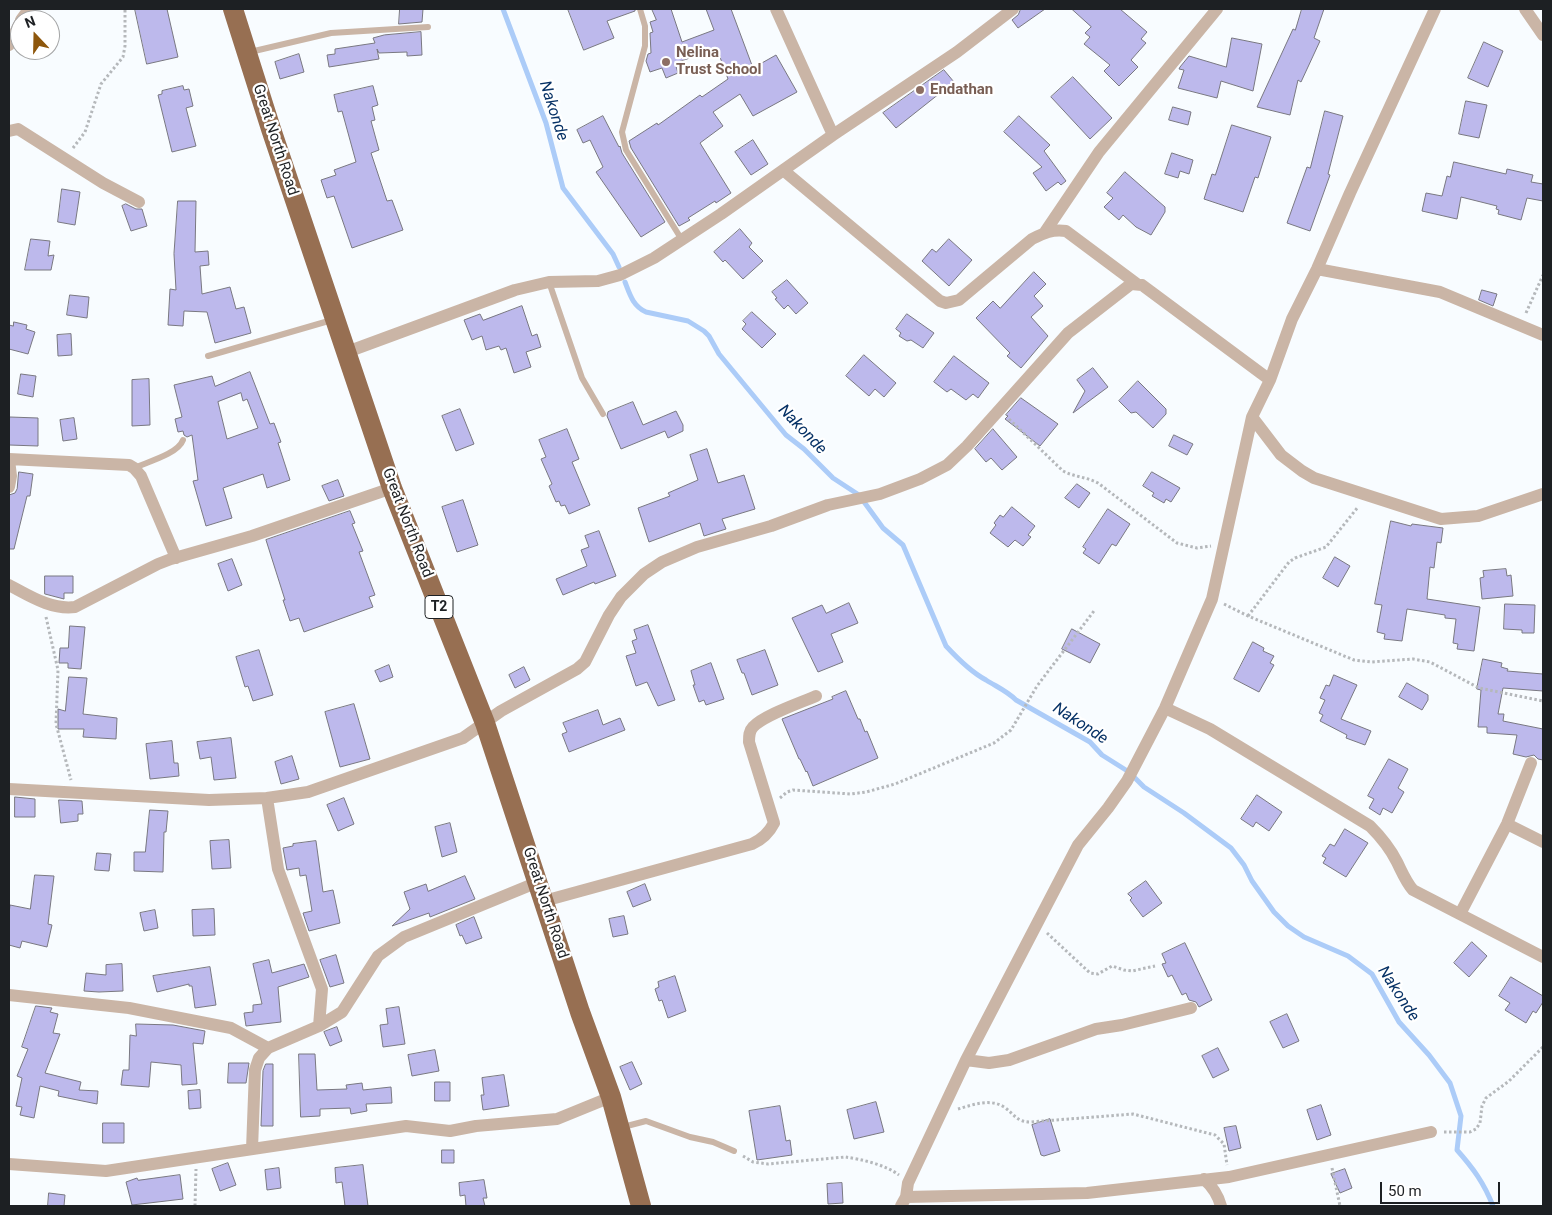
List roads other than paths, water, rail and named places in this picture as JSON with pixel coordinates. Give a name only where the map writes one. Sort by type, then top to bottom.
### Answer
[{"type":"highway","name":"Great North Road","points":[[233,9],[246,53],[392,488],[485,723],[611,1097],[641,1206]]},
{"type":"street","points":[[776,9],[833,135]]},
{"type":"street","points":[[347,352],[515,290],[549,282],[598,281],[620,275],[654,258],[957,52],[1013,9]]},
{"type":"street","points":[[1045,232],[1099,152],[1217,9]]},
{"type":"street","points":[[1431,1132],[1229,1178],[1204,1179],[1087,1193],[904,1202],[908,1183],[966,1060],[1078,845],[1108,808],[1127,780],[1165,708],[1212,598],[1252,417],[1270,380],[1292,319],[1318,269],[1350,193],[1435,9]]},
{"type":"street","points":[[1525,9],[1543,34]]},
{"type":"street","points":[[9,131],[18,129],[103,183],[138,202]]},
{"type":"street","points":[[783,170],[940,301],[946,303],[959,300],[1032,240],[1045,232],[1054,230],[1066,231],[1137,284]]},
{"type":"street","points":[[1318,269],[1440,292],[1543,335]]},
{"type":"street","points":[[9,789],[209,800],[267,798],[308,792],[463,738],[501,711],[577,669],[585,662],[609,615],[621,597],[644,574],[662,562],[697,547],[784,522],[828,505],[880,494],[920,479],[946,465],[967,446],[1068,333],[1131,284],[1142,285],[1270,380]]},
{"type":"street","points":[[1252,417],[1281,455],[1314,478],[1441,519],[1478,516],[1543,494]]},
{"type":"street","points":[[9,487],[11,476],[9,460],[128,465],[134,468],[141,476],[176,558]]},
{"type":"street","points":[[9,585],[43,603],[69,608],[82,605],[158,564],[252,536],[392,488]]},
{"type":"street","points":[[252,1149],[255,1070],[259,1058],[268,1048],[319,1026],[342,1012],[378,956],[404,937],[541,891],[752,844],[762,839],[770,831],[774,823],[749,742],[752,728],[760,721],[816,696]]},
{"type":"street","points":[[1165,708],[1210,729],[1370,826],[1389,847],[1413,890],[1543,957]]},
{"type":"street","points":[[1460,914],[1507,824],[1531,762]]},
{"type":"street","points":[[267,798],[278,869],[321,984],[322,995],[319,1026]]},
{"type":"street","points":[[1507,824],[1543,842]]},
{"type":"street","points":[[9,995],[129,1008],[231,1028],[268,1048]]},
{"type":"street","points":[[966,1060],[989,1063],[1009,1060],[1096,1029],[1122,1026],[1191,1008]]},
{"type":"street","points":[[9,1164],[106,1171],[406,1126],[450,1131],[476,1126],[557,1119],[611,1097]]},
{"type":"street","points":[[1204,1179],[1212,1186],[1221,1206]]},
{"type":"lane","points":[[640,9],[645,26],[645,46],[622,132],[623,141],[626,150],[682,240]]},
{"type":"lane","points":[[246,53],[323,34],[428,27]]},
{"type":"lane","points":[[549,282],[582,378],[603,414]]},
{"type":"lane","points":[[208,356],[335,318]]},
{"type":"lane","points":[[134,468],[173,451],[181,445],[183,440]]},
{"type":"lane","points":[[619,1128],[646,1121],[690,1137],[713,1142],[734,1151]]},
{"type":"waterway","name":"Nakonde","points":[[503,9],[546,123],[563,188],[613,254],[619,267]]},
{"type":"waterway","name":"Nakonde","points":[[625,282],[632,300],[642,310],[688,321],[704,331],[719,354],[786,435],[804,449],[833,478],[859,495],[883,528],[903,545],[946,646],[960,660],[975,673],[1016,700],[1090,742],[1102,755],[1129,772],[1144,787],[1184,813],[1231,848],[1274,912],[1288,926],[1304,937],[1348,956],[1372,974],[1399,1022],[1429,1055],[1450,1083],[1461,1116],[1457,1150],[1478,1176],[1493,1206]]},
{"type":"place","name":"Nelina Trust School","points":[[666,62]]},
{"type":"place","name":"Endathan","points":[[920,90]]}]
